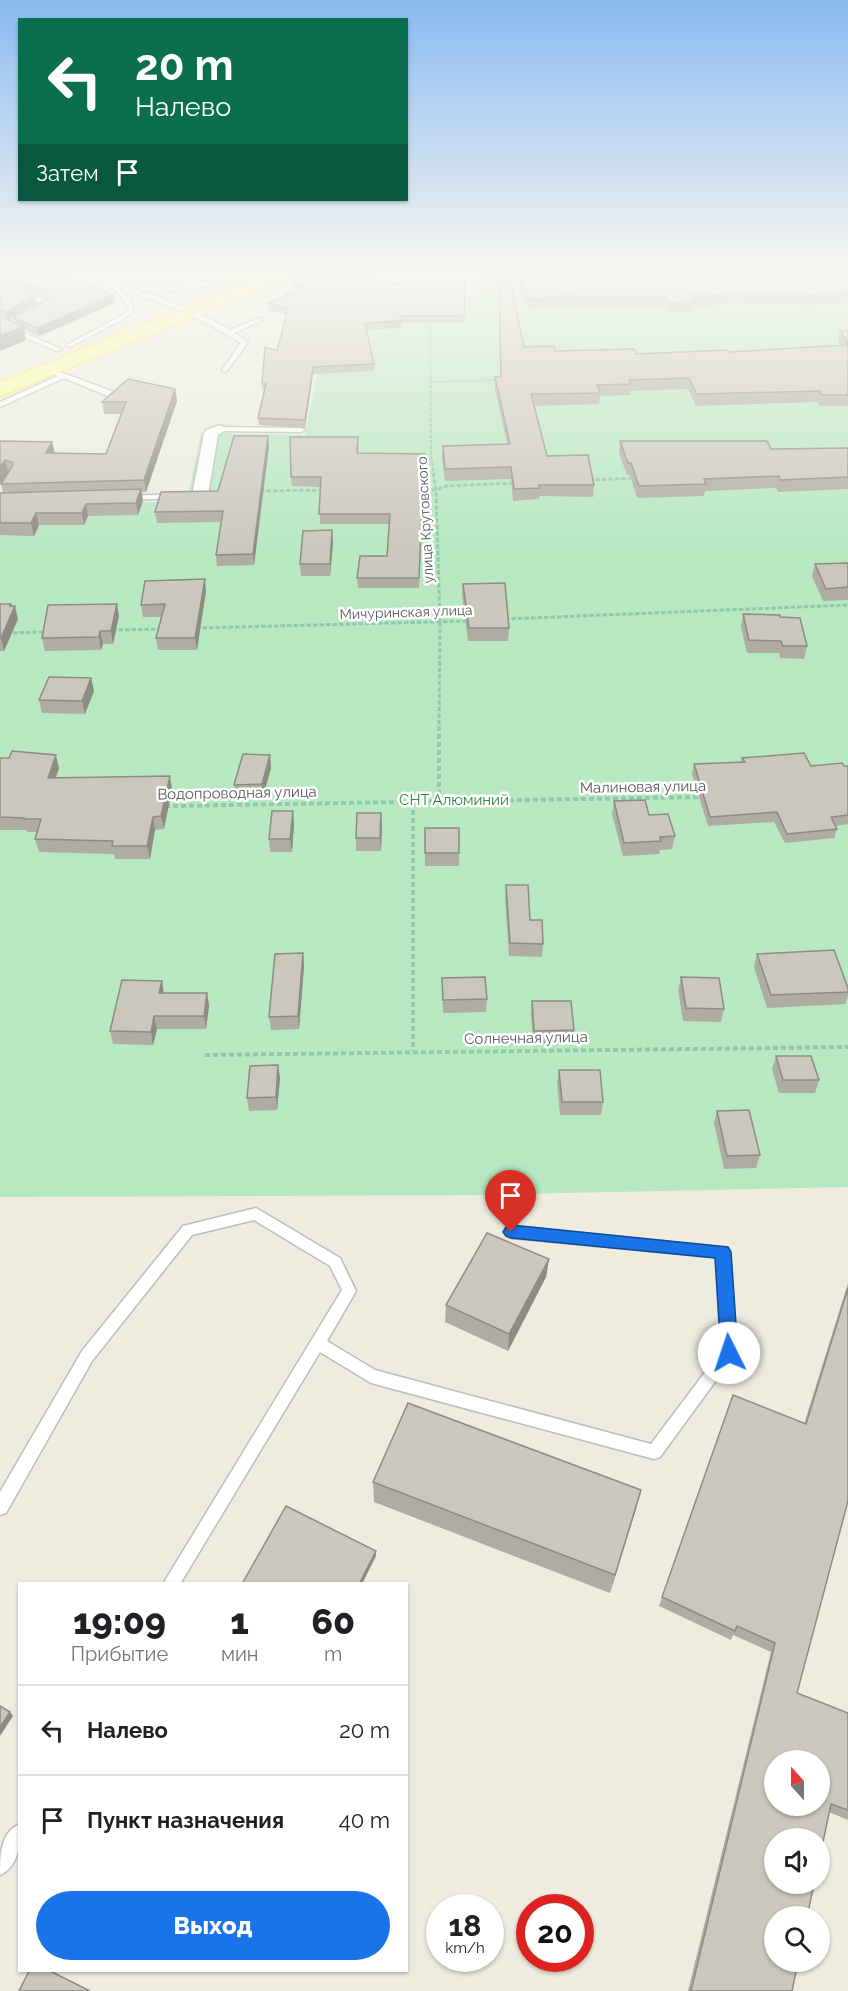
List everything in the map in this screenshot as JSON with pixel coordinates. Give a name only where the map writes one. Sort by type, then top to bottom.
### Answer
[{"type":"main road","points":[[0,374],[25,364]]},
{"type":"main road","points":[[0,390],[55,372],[71,364]]},
{"type":"street","points":[[200,495],[211,433],[220,429]]},
{"type":"lane","points":[[225,370],[230,364]]},
{"type":"lane","points":[[0,405],[55,372],[116,396]]},
{"type":"lane","points":[[220,429],[301,430]]},
{"type":"lane","points":[[120,498],[200,495]]},
{"type":"lane","points":[[0,1507],[87,1356],[188,1230],[256,1214],[335,1262],[349,1291],[172,1582]]},
{"type":"lane","points":[[318,1343],[371,1376],[654,1452],[729,1353],[723,1252],[511,1232]]},
{"type":"lane","points":[[0,1865],[18,1836]]},
{"type":"path","name":"улица Крутовского","points":[[431,364],[431,457],[436,489],[441,622],[439,803]]},
{"type":"path","points":[[432,382],[503,380]]},
{"type":"path","points":[[584,480],[641,477]]},
{"type":"path","points":[[424,490],[446,486],[526,482]]},
{"type":"path","points":[[257,491],[329,490]]},
{"type":"path","points":[[500,620],[848,605]]},
{"type":"path","name":"Мичуринская улица","points":[[194,628],[476,620]]},
{"type":"path","points":[[111,630],[170,628]]},
{"type":"path","points":[[0,633],[52,631]]},
{"type":"path","name":"Малиновая улица","points":[[439,803],[703,797]]},
{"type":"path","points":[[413,802],[413,1051]]},
{"type":"path","name":"Водопроводная улица","points":[[157,806],[439,803]]},
{"type":"path","name":"Солнечная улица","points":[[205,1055],[848,1047]]},
{"type":"green space","name":"СНТ Алюминий","points":[[319,364],[848,364],[848,1187],[474,1195],[0,1197],[0,507],[187,501],[201,433],[305,435]]},
{"type":"building","points":[[264,364],[374,364],[313,367],[305,420],[258,418],[266,384],[262,384]]},
{"type":"building","points":[[501,364],[848,364],[848,395],[822,395],[820,391],[697,394],[689,378],[629,380],[631,384],[597,385],[600,393],[531,394],[547,456],[588,455],[594,485],[539,485],[540,488],[514,489],[511,467],[445,469],[443,446],[510,444],[495,377],[501,377]]},
{"type":"building","points":[[128,379],[175,389],[144,480],[1,484],[13,465],[12,462],[5,460],[0,467],[0,441],[52,442],[46,453],[106,454],[126,402],[102,402]]},
{"type":"building","points":[[234,436],[268,436],[253,554],[216,555],[223,511],[155,512],[161,492],[218,491]]},
{"type":"building","points":[[290,437],[358,437],[357,453],[425,454],[430,506],[422,506],[419,578],[357,578],[360,556],[387,556],[390,514],[319,514],[321,477],[291,477]]},
{"type":"building","points":[[620,441],[767,441],[771,449],[848,448],[848,477],[780,480],[779,476],[704,479],[706,484],[639,486]]},
{"type":"building","points":[[141,489],[136,503],[86,504],[82,513],[36,513],[31,523],[0,523],[0,493]]},
{"type":"building","points":[[332,530],[330,564],[300,564],[303,531]]},
{"type":"building","points":[[848,563],[848,587],[826,589],[815,564]]},
{"type":"building","points":[[205,579],[195,638],[156,638],[165,604],[141,605],[145,581]]},
{"type":"building","points":[[505,583],[509,628],[469,628],[463,584]]},
{"type":"building","points":[[0,604],[15,606],[1,638],[0,638]]},
{"type":"building","points":[[117,604],[111,631],[100,631],[99,637],[42,638],[48,605]]},
{"type":"building","points":[[743,614],[800,618],[807,646],[783,646],[781,641],[749,640]]},
{"type":"building","points":[[49,677],[91,678],[82,701],[39,700]]},
{"type":"building","points":[[12,751],[56,755],[48,778],[170,776],[161,816],[153,817],[147,846],[112,846],[113,841],[35,839],[41,819],[0,817],[0,758],[9,758]]},
{"type":"building","points":[[804,753],[811,766],[842,763],[848,766],[848,815],[831,817],[837,829],[787,834],[777,812],[710,817],[694,764],[745,762],[742,758]]},
{"type":"building","points":[[243,754],[270,755],[262,784],[234,785]]},
{"type":"building","points":[[645,800],[649,815],[668,814],[675,836],[660,837],[661,841],[624,843],[614,801]]},
{"type":"building","points":[[272,811],[293,811],[290,839],[269,839]]},
{"type":"building","points":[[357,813],[381,813],[380,838],[356,838]]},
{"type":"building","points":[[425,828],[459,828],[459,853],[425,853]]},
{"type":"building","points":[[506,885],[528,885],[530,920],[542,920],[543,944],[510,943]]},
{"type":"building","points":[[834,950],[848,992],[771,995],[757,954]]},
{"type":"building","points":[[303,953],[298,1016],[269,1017],[275,954]]},
{"type":"building","points":[[485,977],[487,999],[443,1000],[442,978]]},
{"type":"building","points":[[681,977],[719,978],[724,1009],[686,1008]]},
{"type":"building","points":[[122,980],[162,981],[159,993],[207,993],[204,1016],[154,1016],[151,1032],[110,1031]]},
{"type":"building","points":[[532,1001],[571,1001],[574,1030],[534,1031]]},
{"type":"building","points":[[776,1056],[811,1056],[819,1080],[783,1080]]},
{"type":"building","points":[[278,1065],[276,1097],[247,1098],[250,1066]]},
{"type":"building","points":[[559,1070],[600,1070],[603,1102],[562,1102]]},
{"type":"building","points":[[749,1110],[760,1155],[727,1156],[717,1111]]},
{"type":"building","points":[[487,1233],[549,1259],[509,1334],[446,1305]]},
{"type":"building","points":[[848,1288],[848,1501],[797,1693],[848,1713],[848,1810],[831,1804],[830,1809],[830,1750],[764,1750],[764,1816],[828,1816],[826,1828],[764,1828],[764,1894],[812,1894],[809,1906],[764,1906],[764,1972],[796,1972],[792,1991],[691,1991],[775,1643],[737,1626],[735,1631],[662,1597],[733,1395],[806,1424]]},
{"type":"building","points":[[408,1403],[641,1490],[615,1575],[373,1482]]},
{"type":"building","points":[[286,1506],[376,1551],[360,1582],[243,1582]]},
{"type":"building","points":[[0,1706],[10,1712],[0,1727]]},
{"type":"building","points":[[28,1972],[52,1972],[90,1991],[19,1991]]},
{"type":"route","points":[[511,1232],[723,1252],[729,1353]]}]
